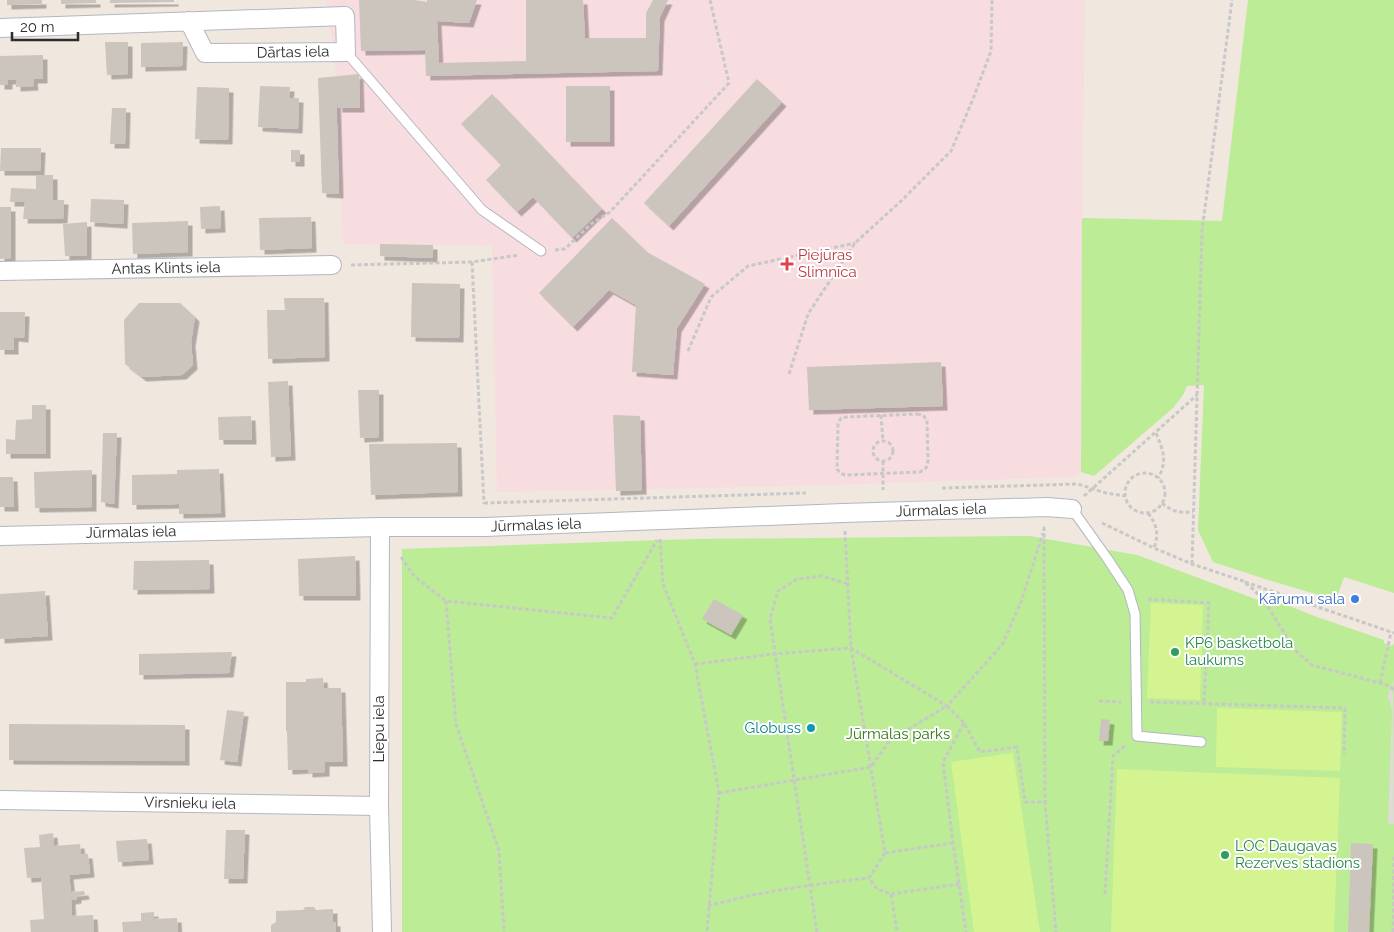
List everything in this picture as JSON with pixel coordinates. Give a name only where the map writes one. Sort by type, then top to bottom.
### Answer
[{"type":"street","name":"Dārtas iela","points":[[0,28],[189,21],[345,16],[346,52],[205,53],[189,21]]},
{"type":"street","name":"Antas Klints iela","points":[[0,271],[332,265]]},
{"type":"street","name":"Jūrmalas iela","points":[[0,536],[380,527],[485,527],[843,513],[1047,507],[1072,509]]},
{"type":"street","name":"Liepu iela","points":[[380,527],[379,806],[382,932]]},
{"type":"street","name":"Virsnieku iela","points":[[0,800],[379,806]]},
{"type":"lane","points":[[346,52],[482,210],[541,251]]},
{"type":"lane","points":[[1072,509],[1128,590],[1135,614],[1137,736],[1201,742]]},
{"type":"path","points":[[332,265],[472,262],[565,249],[591,224],[610,212],[729,83],[710,0]]},
{"type":"path","points":[[789,374],[808,314],[855,243],[901,201],[950,151],[973,99],[991,51],[992,0]]},
{"type":"path","points":[[1192,564],[1202,230],[1232,0]]},
{"type":"path","points":[[688,351],[710,297],[748,266],[855,243]]},
{"type":"path","points":[[472,262],[485,527]]},
{"type":"path","points":[[1197,395],[1072,509],[1192,564],[1393,632],[1380,683]]},
{"type":"path","points":[[882,415],[883,441]]},
{"type":"path","points":[[923,415],[927,420],[928,461],[926,468],[920,472],[883,474],[845,475],[840,473],[837,468],[838,424],[841,418],[846,416],[923,415]]},
{"type":"path","points":[[1156,433],[1164,460],[1163,470],[1158,478]]},
{"type":"path","points":[[883,441],[888,442],[892,446],[893,451],[892,456],[888,460],[883,461],[878,460],[874,456],[873,451],[874,446],[878,442],[883,441]]},
{"type":"path","points":[[883,461],[883,490]]},
{"type":"path","points":[[1146,473],[1158,478],[1162,483],[1165,495],[1162,503],[1154,511],[1148,513],[1135,511],[1125,496],[1129,481],[1146,473]]},
{"type":"path","points":[[933,488],[1078,484],[1125,496]]},
{"type":"path","points":[[484,502],[813,492]]},
{"type":"path","points":[[1162,503],[1174,511],[1193,512]]},
{"type":"path","points":[[1047,507],[1044,528],[1045,802],[1056,932]]},
{"type":"path","points":[[843,513],[851,648],[885,853],[869,878]]},
{"type":"path","points":[[1148,513],[1155,523],[1157,531],[1154,548]]},
{"type":"path","points":[[380,527],[414,576],[446,601],[612,618],[660,535],[663,584],[696,664],[719,793],[707,932]]},
{"type":"path","points":[[719,793],[870,767],[890,740],[947,706],[1002,644],[1021,602],[1044,528]]},
{"type":"path","points":[[818,932],[770,619],[778,590],[797,579],[822,576],[848,584]]},
{"type":"path","points":[[1243,581],[1265,602],[1295,650],[1312,665],[1380,683],[1391,687],[1394,691]]},
{"type":"path","points":[[1148,600],[1209,603],[1204,704]]},
{"type":"path","points":[[446,601],[456,724],[499,851],[504,932]]},
{"type":"path","points":[[696,664],[774,654],[851,648],[947,706],[964,723],[980,752],[1017,747],[1025,802],[1045,802]]},
{"type":"path","points":[[1099,701],[1345,708],[1344,755]]},
{"type":"path","points":[[964,723],[944,762],[958,884],[966,932]]},
{"type":"path","points":[[1105,894],[1113,756],[1137,736]]},
{"type":"path","points":[[885,853],[953,843]]},
{"type":"path","points":[[1393,932],[1394,856]]},
{"type":"path","points":[[708,906],[738,897],[810,885],[869,878]]},
{"type":"path","points":[[869,878],[877,889],[891,894],[958,884]]},
{"type":"path","points":[[891,894],[897,932]]},
{"type":"shaded area","name":"Piejūras Slimnīca","points":[[327,0],[1085,0],[1081,472],[1072,477],[795,486],[497,492],[492,246],[343,244],[336,74]]},
{"type":"shaded area","points":[[1393,680],[1394,824],[1388,824],[1392,711],[1387,697]]},
{"type":"green space","points":[[1248,0],[1394,0],[1394,593],[1344,577],[1336,600],[1213,562],[1198,530],[1204,385],[1187,386],[1173,408],[1094,476],[1081,472],[1082,218],[1222,221]]},
{"type":"green space","name":"Jūrmalas parks","points":[[1030,536],[1137,555],[1274,606],[1274,603],[1282,603],[1384,640],[1384,643],[1392,646],[1394,643],[1394,932],[402,932],[402,549],[693,539]]},
{"type":"green space","name":"KP6 basketbola laukums","points":[[1151,603],[1203,605],[1200,700],[1147,698]]},
{"type":"green space","points":[[1217,708],[1342,712],[1340,771],[1216,767]]},
{"type":"green space","points":[[1013,753],[1040,932],[974,932],[951,762]]},
{"type":"green space","name":"LOC Daugavas Rezerves stadions","points":[[1117,769],[1340,778],[1334,932],[1111,932]]},
{"type":"building","points":[[7,0],[42,0],[42,4],[7,5]]},
{"type":"building","points":[[61,0],[96,0],[96,3],[61,4]]},
{"type":"building","points":[[110,0],[174,0],[174,2],[110,3]]},
{"type":"building","points":[[359,0],[414,0],[427,2],[427,0],[477,0],[469,23],[437,21],[439,63],[526,61],[526,0],[583,0],[585,38],[646,38],[646,13],[653,0],[668,0],[660,17],[658,71],[426,76],[425,50],[361,51]]},
{"type":"building","points":[[105,42],[128,42],[128,74],[107,75]]},
{"type":"building","points":[[183,42],[182,66],[141,67],[141,43]]},
{"type":"building","points":[[43,55],[43,79],[33,79],[34,86],[16,87],[16,80],[8,80],[8,85],[0,85],[0,56]]},
{"type":"building","points":[[359,74],[360,108],[338,108],[336,87],[339,194],[322,193],[318,78]]},
{"type":"building","points":[[757,79],[782,102],[669,226],[644,203]]},
{"type":"building","points":[[260,86],[290,87],[289,98],[299,98],[298,129],[258,127]]},
{"type":"building","points":[[566,86],[610,86],[610,142],[566,142]]},
{"type":"building","points":[[197,87],[229,88],[228,140],[195,139]]},
{"type":"building","points":[[492,94],[602,209],[572,238],[533,197],[517,212],[486,180],[501,165],[461,124]]},
{"type":"building","points":[[112,108],[126,108],[125,144],[110,144]]},
{"type":"building","points":[[1,148],[41,148],[40,171],[0,171]]},
{"type":"building","points":[[291,150],[300,150],[300,162],[291,162]]},
{"type":"building","points":[[36,175],[53,175],[53,200],[64,200],[63,219],[23,219],[25,202],[10,202],[11,188],[36,189]]},
{"type":"building","points":[[91,199],[124,200],[123,224],[90,222]]},
{"type":"building","points":[[220,206],[221,228],[201,229],[200,207]]},
{"type":"building","points":[[0,207],[11,207],[11,258],[0,259]]},
{"type":"building","points":[[311,217],[312,248],[260,250],[259,218]]},
{"type":"building","points":[[612,218],[647,252],[705,284],[677,328],[673,375],[632,372],[636,305],[609,290],[573,327],[539,293]]},
{"type":"building","points":[[188,221],[188,252],[133,254],[132,223]]},
{"type":"building","points":[[87,222],[87,256],[65,256],[63,224]]},
{"type":"building","points":[[380,244],[433,245],[433,258],[380,256]]},
{"type":"building","points":[[412,283],[460,284],[459,338],[411,337]]},
{"type":"building","points":[[284,298],[324,298],[325,357],[268,359],[267,310],[285,310]]},
{"type":"building","points":[[139,303],[180,303],[195,317],[191,342],[193,365],[182,375],[142,377],[125,364],[124,320]]},
{"type":"building","points":[[0,312],[25,312],[24,338],[14,337],[14,350],[0,350]]},
{"type":"building","points":[[941,362],[943,406],[809,410],[807,367]]},
{"type":"building","points":[[288,381],[291,456],[271,457],[268,382]]},
{"type":"building","points":[[358,390],[379,390],[379,437],[360,438]]},
{"type":"building","points":[[32,405],[46,405],[46,454],[6,454],[6,439],[15,440],[16,420],[32,419]]},
{"type":"building","points":[[613,415],[640,416],[642,490],[616,491]]},
{"type":"building","points":[[251,416],[252,440],[219,440],[218,417]]},
{"type":"building","points":[[103,433],[117,433],[114,504],[101,502]]},
{"type":"building","points":[[457,443],[458,492],[371,495],[369,444]]},
{"type":"building","points":[[219,469],[221,513],[179,514],[179,504],[132,505],[132,475],[177,474],[177,470]]},
{"type":"building","points":[[92,470],[92,507],[35,508],[34,472]]},
{"type":"building","points":[[0,477],[13,477],[14,507],[0,507]]},
{"type":"building","points":[[355,556],[356,596],[299,596],[298,559]]},
{"type":"building","points":[[209,560],[210,589],[133,590],[134,561]]},
{"type":"building","points":[[45,591],[48,636],[0,639],[0,594]]},
{"type":"building","points":[[714,599],[743,615],[731,635],[702,619]]},
{"type":"building","points":[[232,652],[229,673],[139,675],[139,654]]},
{"type":"building","points":[[323,678],[324,688],[341,688],[343,762],[325,762],[325,772],[308,773],[308,769],[288,770],[286,682],[306,682],[306,679]]},
{"type":"building","points":[[227,710],[244,712],[237,762],[220,760]]},
{"type":"building","points":[[1101,719],[1110,720],[1108,741],[1099,741]]},
{"type":"building","points":[[9,724],[185,725],[185,761],[9,760]]},
{"type":"building","points":[[226,830],[245,830],[243,879],[224,879]]},
{"type":"building","points":[[53,833],[54,846],[80,844],[81,854],[88,854],[90,873],[69,875],[71,892],[84,891],[85,895],[77,896],[77,899],[71,900],[72,916],[93,915],[94,932],[31,932],[30,920],[44,919],[41,877],[27,878],[24,848],[40,847],[39,835]]},
{"type":"building","points":[[147,839],[149,860],[118,862],[116,841]]},
{"type":"building","points":[[1351,843],[1373,844],[1369,932],[1348,932]]},
{"type":"building","points":[[305,907],[314,907],[316,910],[333,909],[333,922],[336,922],[336,932],[271,932],[271,925],[276,922],[276,911],[303,910]]},
{"type":"building","points":[[154,912],[154,919],[177,918],[178,932],[123,932],[122,922],[141,921],[141,913]]},
{"type":"place","name":"Piejūras Slimnīca","points":[[787,264]]},
{"type":"place","name":"Kārumu sala","points":[[1355,599]]},
{"type":"place","name":"KP6 basketbola laukums","points":[[1175,652]]},
{"type":"place","name":"Globuss","points":[[811,728]]},
{"type":"place","name":"LOC Daugavas Rezerves stadions","points":[[1225,855]]}]
